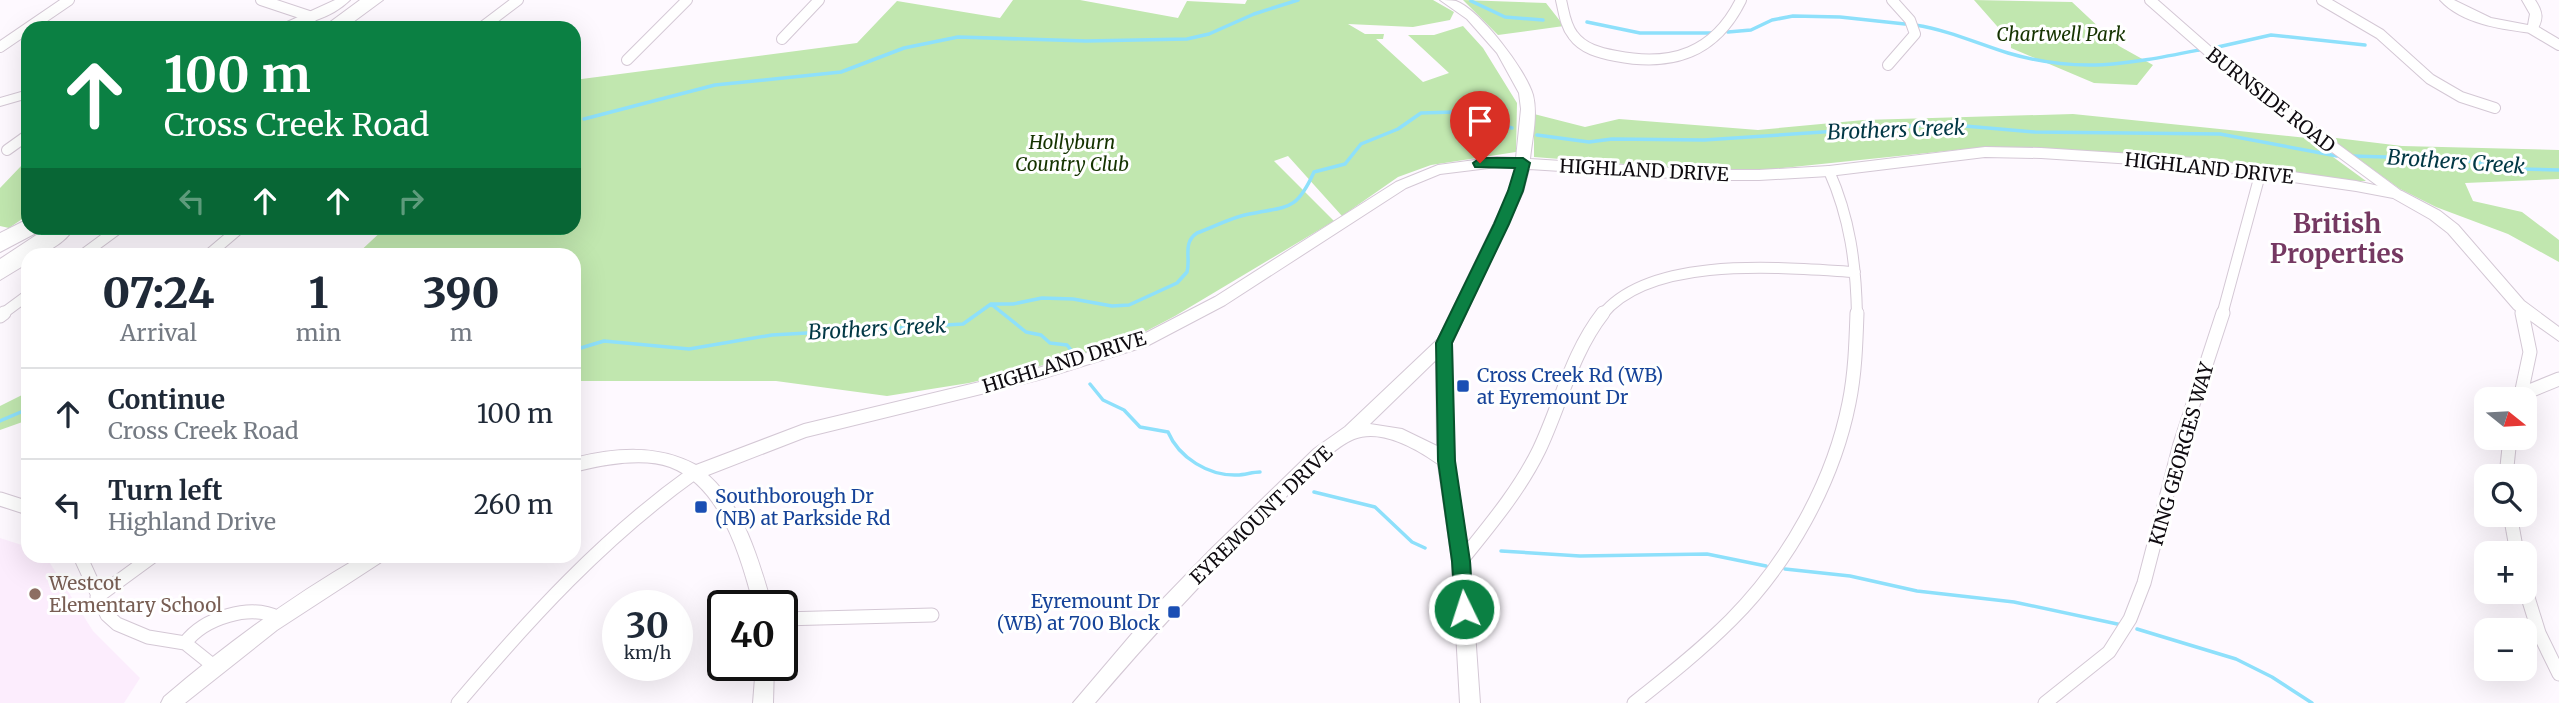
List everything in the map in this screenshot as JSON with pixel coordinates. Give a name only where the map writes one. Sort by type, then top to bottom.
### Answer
[{"type":"highway","points":[[342,21],[373,0]]},
{"type":"highway","points":[[361,21],[391,0]]},
{"type":"highway","points":[[0,244],[21,231]]},
{"type":"highway","points":[[0,255],[30,235]]},
{"type":"highway","points":[[34,248],[53,235]]},
{"type":"highway","points":[[45,248],[62,235]]},
{"type":"highway","points":[[0,271],[21,257]]},
{"type":"highway","points":[[0,280],[21,265]]},
{"type":"street","points":[[38,21],[69,0]]},
{"type":"street","points":[[261,0],[312,17]]},
{"type":"street","points":[[300,21],[344,0]]},
{"type":"street","points":[[490,21],[518,0]]},
{"type":"street","points":[[627,60],[687,0]]},
{"type":"street","points":[[782,39],[819,0]]},
{"type":"street","points":[[1351,432],[1444,343],[1502,224],[1516,191],[1523,163],[1527,122],[1526,93],[1502,51],[1462,6],[1446,0]]},
{"type":"street","points":[[1561,0],[1564,18],[1575,39],[1595,52],[1661,61],[1694,53],[1710,44],[1736,14],[1741,0]]},
{"type":"street","points":[[1888,65],[1914,34],[1910,20],[1892,0]]},
{"type":"street","name":"BURNSIDE ROAD","points":[[2150,0],[2231,71],[2397,194]]},
{"type":"street","points":[[2322,0],[2380,34],[2430,79],[2461,97],[2496,108]]},
{"type":"street","points":[[2446,0],[2462,12],[2491,24],[2532,29],[2559,46]]},
{"type":"street","points":[[2528,0],[2536,9],[2537,21],[2532,29]]},
{"type":"street","points":[[0,47],[21,33]]},
{"type":"street","points":[[0,102],[21,96]]},
{"type":"street","points":[[7,150],[21,140]]},
{"type":"street","name":"HIGHLAND DRIVE","points":[[694,473],[804,431],[1038,374],[1140,342],[1220,300],[1401,185],[1450,167],[1497,162],[1704,176],[1829,171],[1985,152],[2195,163],[2261,171],[2397,194],[2417,203],[2453,229],[2519,305],[2559,335]]},
{"type":"street","points":[[1634,703],[1732,619],[1766,578],[1798,530],[1834,460],[1849,408],[1857,310],[1850,234],[1838,188],[1829,171]]},
{"type":"street","name":"KING GEORGES WAY","points":[[2045,703],[2109,652],[2130,619],[2144,583],[2180,444],[2232,281],[2261,171]]},
{"type":"street","points":[[92,248],[110,235]]},
{"type":"street","points":[[216,248],[232,235]]},
{"type":"street","points":[[1461,561],[1514,493],[1538,452],[1566,380],[1586,340],[1600,316],[1624,294],[1672,275],[1728,269],[1855,272]]},
{"type":"street","points":[[0,316],[21,300]]},
{"type":"street","points":[[2519,305],[2529,330],[2530,346],[2530,363],[2523,387]]},
{"type":"street","points":[[1444,343],[1446,461],[1461,561],[1470,703]]},
{"type":"street","points":[[2538,388],[2559,379]]},
{"type":"street","name":"EYREMOUNT DRIVE","points":[[1083,703],[1159,615],[1218,553],[1320,454],[1351,432],[1401,433],[1425,444],[1446,461]]},
{"type":"street","points":[[581,463],[650,457],[676,463],[694,473],[720,501],[750,558],[759,590]]},
{"type":"street","points":[[458,703],[568,577],[661,495],[694,473]]},
{"type":"street","points":[[0,499],[21,504]]},
{"type":"street","points":[[83,563],[107,615],[117,624],[148,637],[185,643],[215,667]]},
{"type":"street","points":[[97,597],[143,563]]},
{"type":"street","points":[[172,703],[279,618],[365,563]]},
{"type":"street","points":[[2530,604],[2539,633],[2559,674]]},
{"type":"street","points":[[185,643],[200,626],[229,617],[266,611],[279,618]]},
{"type":"street","points":[[798,619],[932,615]]},
{"type":"street","points":[[763,703],[764,681]]},
{"type":"shaded area","name":"Westcot Elementary School","points":[[0,538],[21,545],[21,563],[50,563],[93,631],[140,678],[124,703],[0,703]]},
{"type":"green space","name":"Hollyburn Country Club","points":[[1013,0],[1080,0],[1178,18],[1187,1],[1245,4],[1247,0],[1433,0],[1454,12],[1450,20],[1413,27],[1348,24],[1365,34],[1384,34],[1383,39],[1376,39],[1423,82],[1449,73],[1408,35],[1434,35],[1463,26],[1483,48],[1517,103],[1516,152],[1431,165],[1398,177],[1342,216],[1288,156],[1274,161],[1334,221],[1175,316],[1114,348],[969,383],[887,396],[776,381],[581,381],[581,248],[364,248],[378,235],[581,235],[581,79],[857,43],[897,1],[1000,18]]},
{"type":"green space","points":[[1463,0],[1546,3],[1564,26],[1498,35]]},
{"type":"green space","name":"Chartwell Park","points":[[1974,0],[2072,2],[2119,46],[2153,65],[2137,85],[2094,83],[2011,48],[2011,42]]},
{"type":"green space","points":[[1534,114],[1585,127],[1619,119],[1758,130],[1864,120],[2073,114],[2307,138],[2366,181],[2340,181],[2208,160],[2087,151],[1966,149],[1774,169],[1702,170],[1534,157]]},
{"type":"green space","points":[[2328,137],[2402,146],[2559,150],[2559,179],[2465,183],[2473,201],[2522,212],[2559,240],[2559,262],[2508,234],[2436,207],[2400,189]]},
{"type":"green space","points":[[21,166],[21,220],[9,228],[0,226],[0,188]]},
{"type":"green space","points":[[21,396],[21,422],[0,430],[0,406]]},
{"type":"waterway","points":[[584,119],[715,85],[841,72],[904,48],[958,37],[1086,41],[1187,39],[1209,34],[1254,14],[1298,0]]},
{"type":"waterway","points":[[1471,1],[1505,17],[1543,20]]},
{"type":"waterway","points":[[1728,32],[1751,30],[1772,20],[1793,16],[1840,17],[1905,24]]},
{"type":"waterway","points":[[1587,22],[1640,33],[1714,33]]},
{"type":"waterway","points":[[1915,25],[1950,33],[2008,53],[2058,63],[2126,63],[2199,50]]},
{"type":"waterway","points":[[2209,49],[2271,35],[2365,45]]},
{"type":"waterway","name":"Brothers Creek","points":[[991,304],[1013,304],[1042,298],[1073,299],[1112,306],[1129,305],[1177,283],[1187,272],[1188,246],[1197,233],[1236,217],[1289,205],[1302,194],[1314,172],[1345,164],[1361,144],[1398,129],[1421,113],[1454,112],[1512,128]]},
{"type":"waterway","name":"Brothers Creek","points":[[1537,135],[1589,142],[1612,139],[1704,140],[1942,124],[2035,132],[2220,134],[2337,156]]},
{"type":"waterway","name":"Brothers Creek","points":[[2352,156],[2454,159],[2520,169],[2559,170]]},
{"type":"waterway","name":"Brothers Creek","points":[[581,348],[604,341],[689,349],[772,335],[963,324],[991,304]]},
{"type":"waterway","points":[[991,304],[1026,332],[1041,335],[1050,343],[1067,345],[1075,355]]},
{"type":"waterway","points":[[1090,384],[1103,400],[1124,410],[1140,427],[1168,432],[1179,450],[1196,464],[1226,475],[1260,472]]},
{"type":"waterway","name":"Brothers Creek","points":[[0,421],[21,412]]},
{"type":"waterway","points":[[1314,492],[1375,507],[1412,542],[1425,548]]},
{"type":"waterway","points":[[1501,551],[1580,556],[1707,554],[1766,566]]},
{"type":"waterway","points":[[1785,569],[1850,576],[1917,591],[2014,602],[2122,625]]},
{"type":"waterway","points":[[2137,629],[2236,659],[2272,677],[2312,703]]},
{"type":"place","name":"Cross Creek Rd (WB) at Eyremount Dr","points":[[1463,386]]},
{"type":"place","name":"Southborough Dr (NB) at Parkside Rd","points":[[701,507]]},
{"type":"place","name":"Westcot Elementary School","points":[[35,594]]},
{"type":"place","name":"Eyremount Dr (WB) at 700 Block","points":[[1174,612]]},
{"type":"district","name":"British Properties","points":[[2337,239]]},
{"type":"route","points":[[1464,609],[1461,561],[1446,461],[1444,343],[1502,224],[1516,191],[1523,163],[1480,163]]}]
